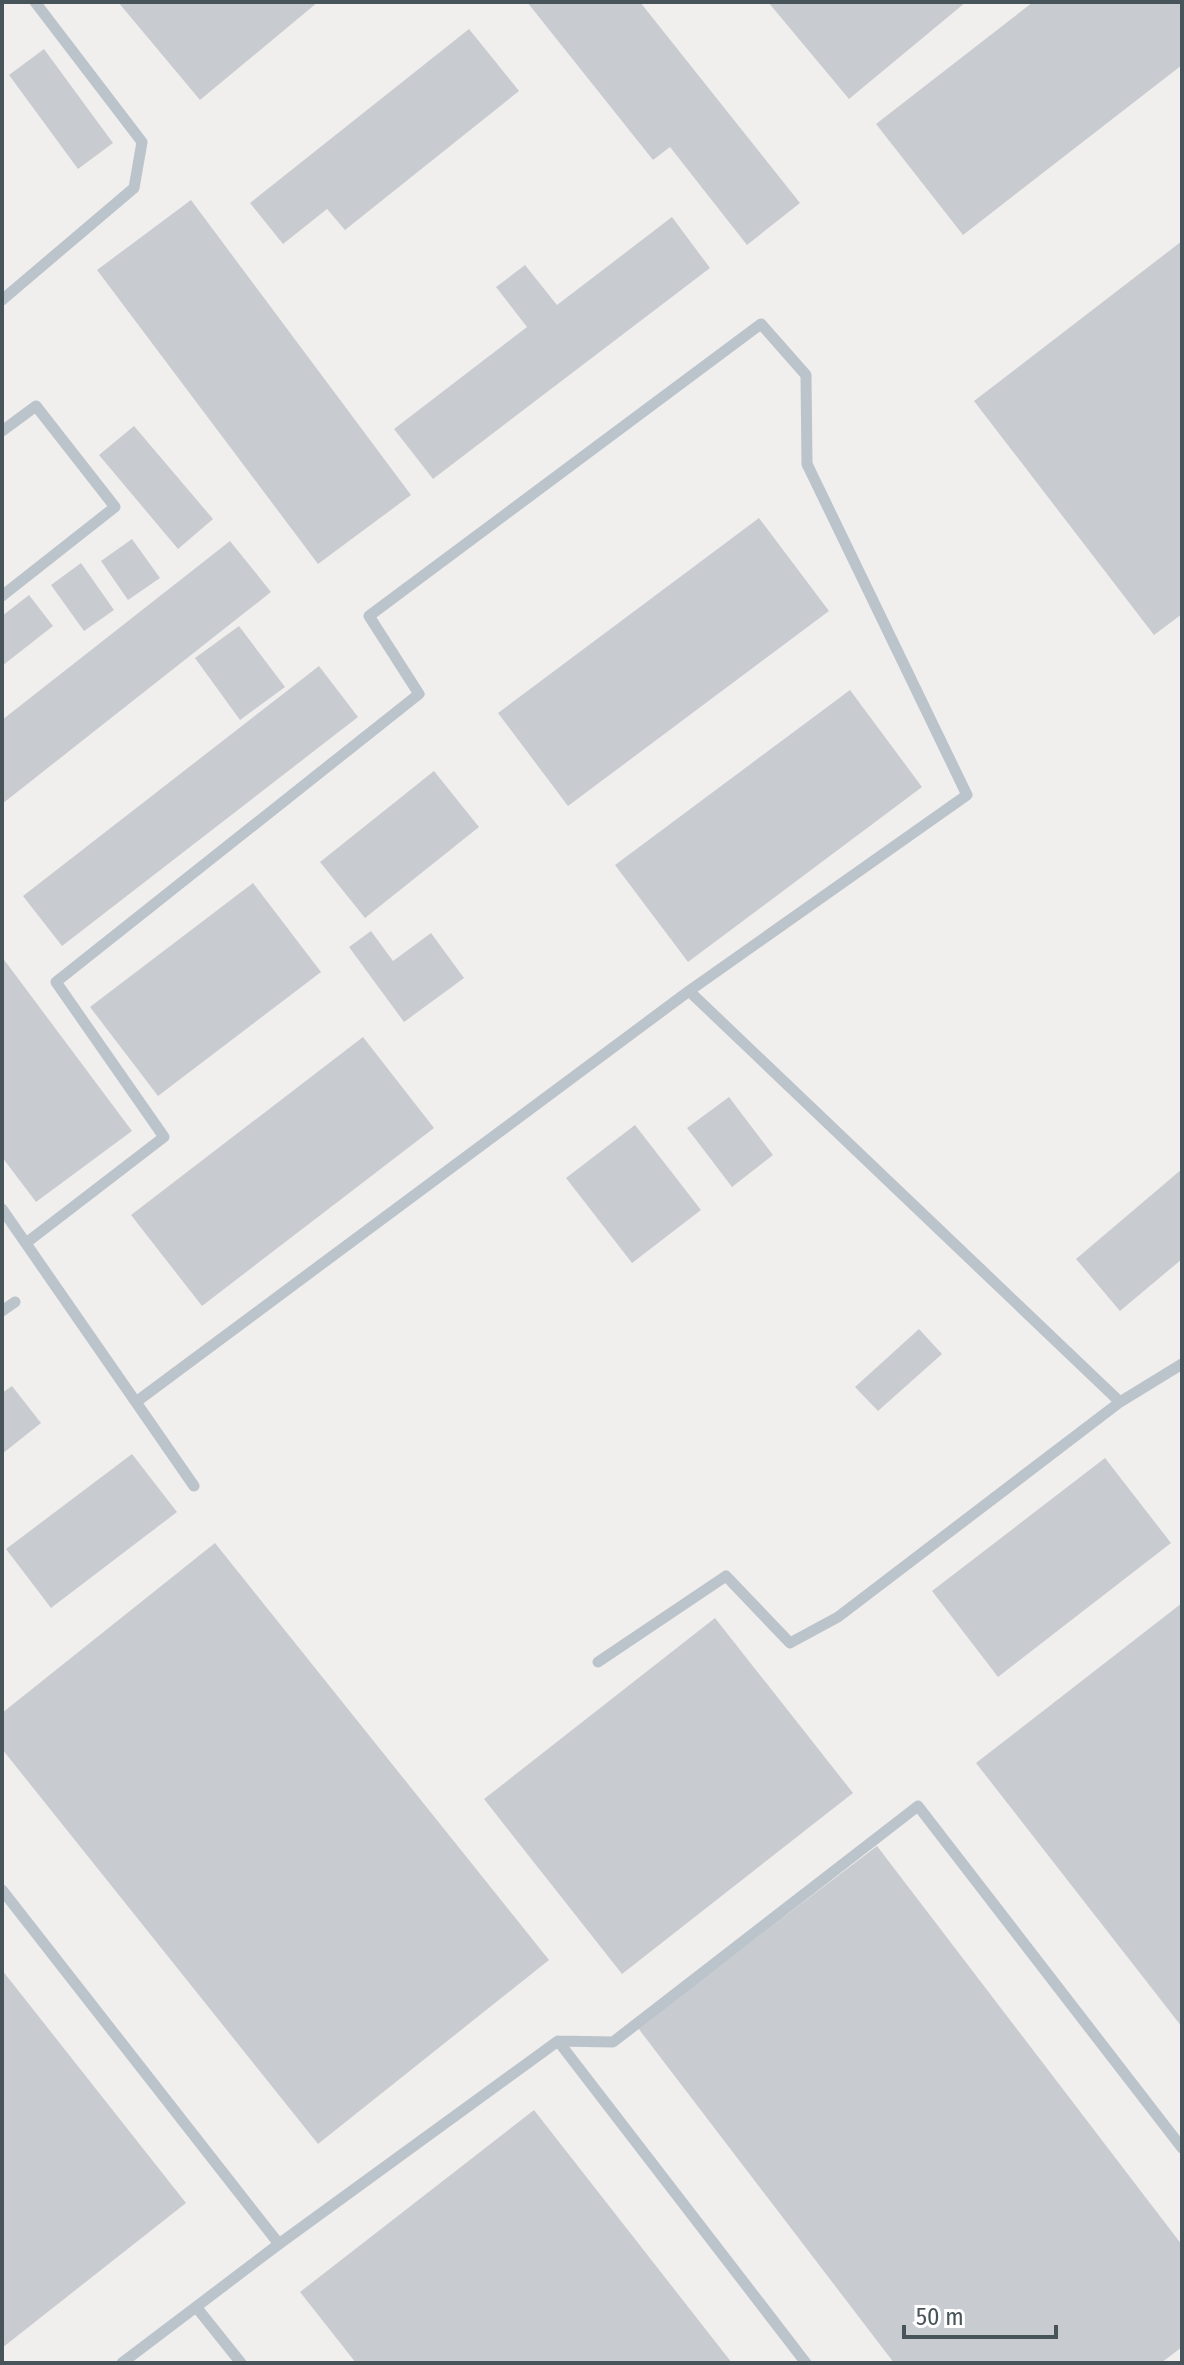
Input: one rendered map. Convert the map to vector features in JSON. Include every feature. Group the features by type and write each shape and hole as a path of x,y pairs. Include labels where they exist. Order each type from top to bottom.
{"lane":[{"path":"2,300 134,188 142,142 35,2"},
{"path":"26,1243 164,1137 56,982 419,694 369,616 761,324 806,375 807,464 967,795 689,991 136,1402"},
{"path":"2,431 36,406 115,507 2,596"},
{"path":"689,991 1120,1402"},
{"path":"2,1209 194,1486"},
{"path":"2,1311 15,1302"},
{"path":"598,1662 726,1576 790,1643 838,1617 1120,1402 1182,1364"},
{"path":"122,2363 279,2244 558,2041 613,2042 918,1806 1182,2148"},
{"path":"2,1890 279,2244"},
{"path":"558,2041 806,2363"},
{"path":"197,2308 241,2363"}],"building":[{"path":"118,2 318,2 200,100"},
{"path":"527,2 640,2 800,203 747,245 670,147 653,160"},
{"path":"768,2 966,2 849,99"},
{"path":"1033,2 1182,2 1182,65 963,235 876,124"},
{"path":"469,29 519,91 345,230 327,209 283,244 250,203"},
{"path":"44,49 113,143 78,169 9,75"},
{"path":"191,200 411,495 318,564 97,270"},
{"path":"672,217 710,268 433,479 394,429 527,327 496,287 525,265 557,305"},
{"path":"1182,241 1182,614 1154,635 974,401"},
{"path":"134,426 213,519 178,549 99,455"},
{"path":"759,518 829,611 568,806 498,713"},
{"path":"132,539 160,578 128,600 101,561"},
{"path":"230,541 271,592 2,804 2,720"},
{"path":"81,563 114,610 84,631 51,585"},
{"path":"29,595 53,626 2,666 2,616"},
{"path":"239,626 285,687 240,720 195,658"},
{"path":"319,666 358,717 62,946 23,896"},
{"path":"850,690 922,787 688,962 615,865"},
{"path":"434,771 479,827 365,918 320,862"},
{"path":"253,883 321,972 158,1096 90,1007"},
{"path":"371,931 393,961 431,933 464,978 404,1022 349,947"},
{"path":"2,957 132,1131 36,1202 2,1157"},
{"path":"363,1037 434,1128 202,1306 131,1215"},
{"path":"729,1097 773,1155 732,1187 687,1128"},
{"path":"635,1125 701,1210 632,1263 566,1178"},
{"path":"1182,1169 1182,1259 1120,1311 1076,1259"},
{"path":"919,1329 942,1354 878,1411 855,1387"},
{"path":"12,1386 41,1423 2,1454 2,1393"},
{"path":"132,1454 177,1512 51,1608 6,1549"},
{"path":"1105,1458 1171,1543 998,1677 932,1591"},
{"path":"215,1543 549,1960 318,2144 2,1749 2,1713"},
{"path":"1182,1603 1182,2027 976,1763"},
{"path":"715,1618 853,1793 622,1974 484,1799"},
{"path":"877,1846 1182,2245 1182,2347 1161,2363 894,2363 638,2028"},
{"path":"2,1970 186,2203 2,2348"},
{"path":"534,2110 732,2363 356,2363 300,2292"}]}
